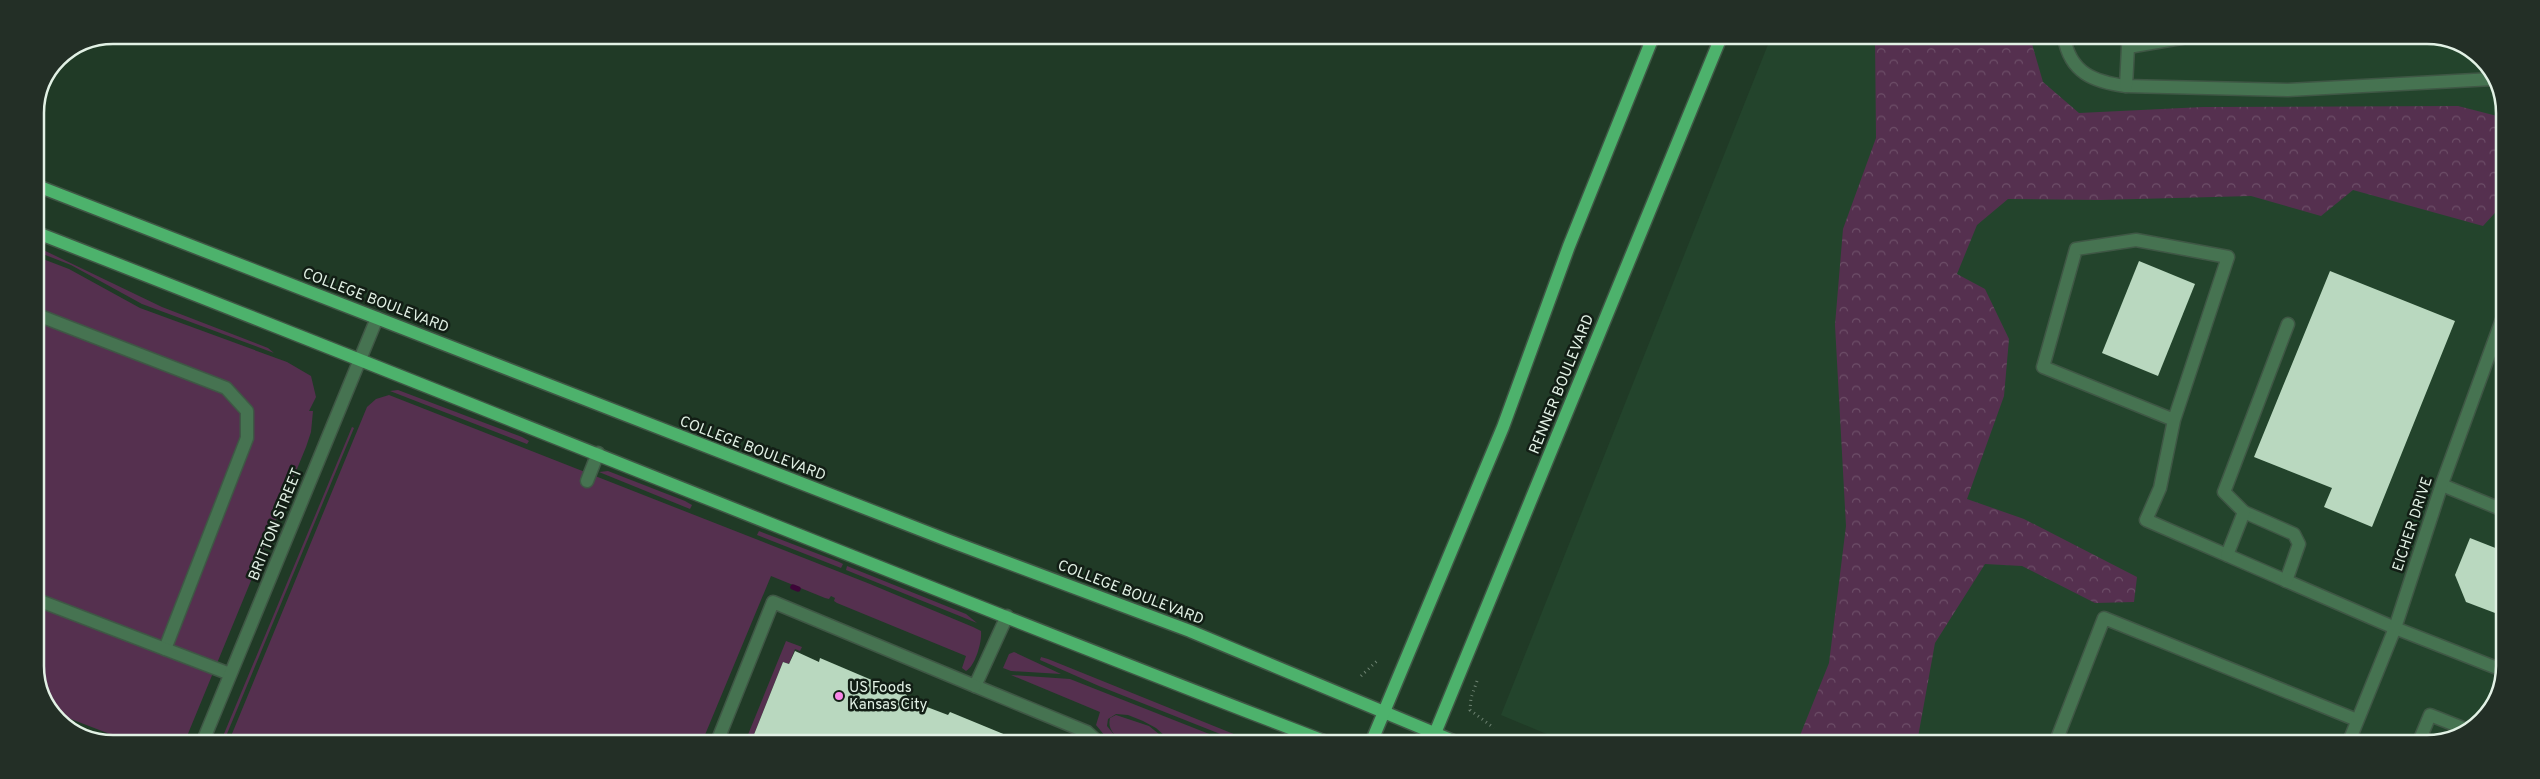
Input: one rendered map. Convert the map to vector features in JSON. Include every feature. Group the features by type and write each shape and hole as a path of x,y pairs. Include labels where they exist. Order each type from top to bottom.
{"main road":[{"path":"1374,735 1502,427 1569,246 1650,44"},
{"name":"RENNER BOULEVARD","path":"1433,735 1718,44"},
{"name":"COLLEGE BOULEVARD","path":"44,188 947,540 1190,631 1384,713 1426,735"},
{"path":"44,235 360,358 1147,673 1308,735"}],"street":[{"path":"2067,44 2079,70 2102,83 2126,86 2288,90 2488,79"},
{"path":"2126,86 2128,47 2146,44"},
{"path":"2174,420 2043,368 2076,248 2136,240 2228,257 2174,420 2160,488 2146,520 2395,628 2496,668"},
{"path":"44,317 226,388 247,411 247,438 165,649"},
{"name":"BRITTON STREET","path":"205,735 377,318"},
{"path":"2286,580 2299,544 2294,534 2244,512 2224,492 2288,324"},
{"name":"EICHER DRIVE","path":"2351,735 2395,628 2442,485 2496,336"},
{"path":"587,481 598,454"},
{"path":"2442,485 2496,507"},
{"path":"2227,555 2244,512"},
{"path":"44,602 230,674"},
{"path":"720,735 772,602 1090,735"},
{"path":"975,686 1007,616"},
{"path":"2058,735 2104,618 2357,720"},
{"path":"2422,735 2430,715 2460,727"}],"path":[{"path":"1361,676 1377,661"},
{"path":"1477,682 1471,698 1470,710 1494,728"}],"shaded area":[{"path":"1768,44 2436,44 2462,53 2485,74 2491,86 2496,108 2496,675 2491,693 2485,705 2469,721 2449,732 2427,735 1549,735 1501,715"}],"green space":[{"path":"1875,44 2032,44 2043,82 2079,113 2203,107 2458,106 2496,116 2496,212 2483,226 2353,190 2321,216 2251,196 2100,200 2008,199 1977,225 1957,274 1985,289 2009,339 2004,396 1967,499 2024,519 2137,577 2134,602 2095,603 2022,566 1985,564 1935,643 1918,735 1800,735 1829,663 1846,526 1835,325 1843,229 1876,138"},
{"path":"44,250 162,307 268,348 274,353 142,304 71,265 44,254"},
{"path":"44,259 69,269 140,308 287,362 311,376 316,397 309,411 313,411 311,432 306,447 187,735 112,735 67,718 55,705 45,680"},
{"path":"398,390 529,441 527,444 390,391"},
{"path":"389,395 870,584 973,627 981,631 979,648 975,659 966,671 962,668 966,656 837,603 834,601 835,598 831,596 829,599 825,598 771,576 705,735 231,735 367,407 376,399"},
{"path":"352,427 354,428 226,735 224,735"},
{"path":"608,471 692,505 690,509 599,472"},
{"path":"759,531 843,564 841,568 757,535"},
{"path":"847,566 966,614 977,623 846,570"},
{"path":"786,641 802,647 800,651 795,649 789,664 783,662 754,735 748,735"},
{"path":"1014,652 1061,674 1011,671 1003,668 1009,654"},
{"path":"1041,657 1048,659 1236,735 1223,735 1099,686 1040,660"},
{"path":"1011,675 1070,679 1212,735 1164,735 1143,721 1128,715 1116,714 1108,719 1107,726 1114,735 1104,735 1096,725 1100,712"},
{"path":"1116,715 1149,726 1160,735 1115,735 1109,722 1110,718"}],"building":[{"path":"2139,261 2195,284 2158,376 2102,353"},
{"path":"2330,271 2455,321 2372,527 2324,507 2332,488 2254,457"},
{"path":"2470,538 2496,548 2496,613 2466,602 2455,575"},
{"name":"US Foods Kansas City","path":"795,651 819,662 820,658 907,695 906,698 927,707 948,715 950,712 1006,735 754,735 783,662 789,664"}],"waterway":[{"path":"793,587 798,589"}],"place":[{"name":"US Foods Kansas City","path":"839,696"}]}
